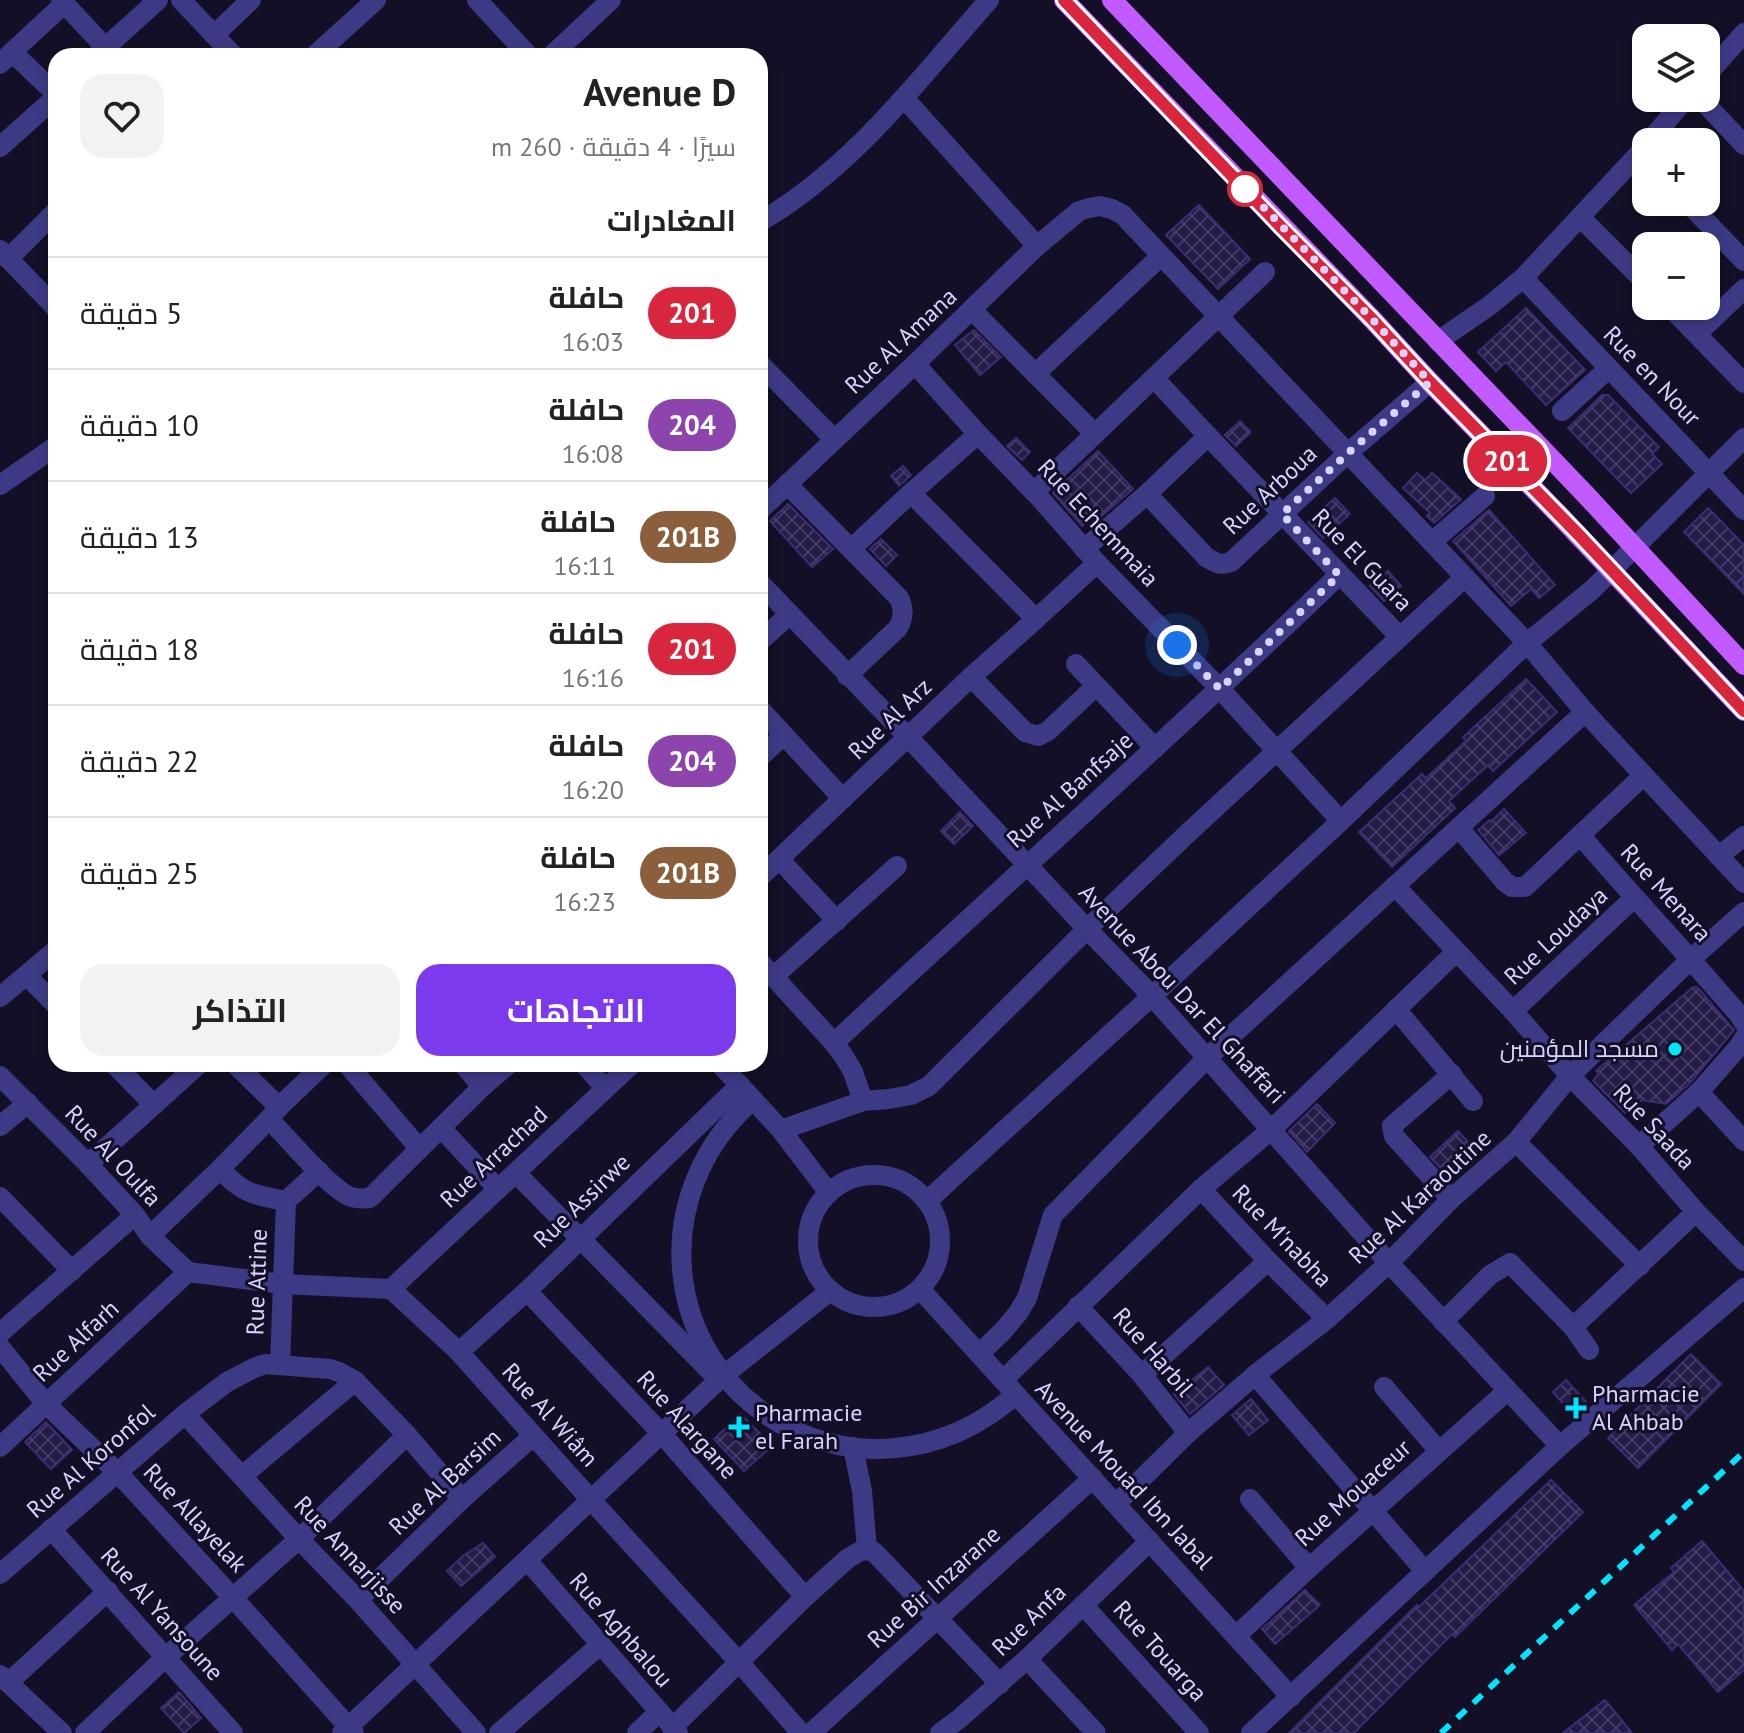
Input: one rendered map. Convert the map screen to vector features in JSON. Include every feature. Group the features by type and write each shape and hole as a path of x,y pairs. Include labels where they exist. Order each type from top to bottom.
{"main road":[{"path":"1064,0 1744,711"},
{"path":"1112,0 1635,546 1744,665"}],"street":[{"path":"103,48 158,0"},
{"path":"181,0 223,48"},
{"path":"225,48 251,0"},
{"path":"323,48 376,0"},
{"path":"477,0 522,48"},
{"path":"768,217 791,203 848,156 904,98 989,0"},
{"path":"48,89 6,58 63,2 98,48"},
{"path":"559,48 602,3"},
{"path":"1720,60 1744,33"},
{"path":"904,98 1037,246"},
{"path":"4,135 48,101"},
{"path":"1662,128 1675,112"},
{"path":"1713,112 1744,145"},
{"path":"1438,341 1523,278 1632,164"},
{"name":"Rue Al Amana","path":"768,502 1037,246 1079,211 1100,206 1123,215 1160,257"},
{"path":"1701,216 1744,261"},
{"path":"48,218 4,254 48,300"},
{"path":"1581,218 1632,269"},
{"path":"1035,374 1160,257 1527,643 1585,712 1744,883"},
{"path":"1034,492 1265,272"},
{"name":"Rue en Nour","path":"1523,278 1744,510"},
{"path":"1697,334 1744,289"},
{"path":"972,310 1095,434"},
{"path":"1683,320 1744,383"},
{"name":"Rue Echemmaia","path":"915,364 1341,821"},
{"path":"1562,411 1608,369"},
{"path":"768,372 834,439"},
{"name":"Rue El Guara","path":"1155,379 1400,637"},
{"name":"Rue Arboua","path":"1147,494 1207,558 1224,565 1231,562 1430,382"},
{"path":"851,549 978,434"},
{"name":"Rue Al Arz","path":"768,869 1036,619 1147,494 1208,436"},
{"path":"927,1201 1341,821 1527,643 1593,589 1744,438"},
{"path":"0,485 48,452"},
{"path":"787,484 899,598 903,613 898,628 847,676"},
{"path":"911,493 1036,619"},
{"path":"1432,542 1485,496"},
{"name":"Rue Al Banfsaje","path":"834,1043 1220,689 1339,575"},
{"path":"781,1130 863,1101 911,1095 929,1086 1188,833 1465,577"},
{"name":"Avenue Abou Dar El Ghaffari","path":"768,591 1152,996 1389,1263 1560,1446"},
{"path":"768,634 790,614"},
{"path":"1076,664 1155,748"},
{"path":"971,677 1025,732 1038,736 1048,731 1096,686"},
{"path":"979,1354 1003,1331 1027,1298 1053,1215 1207,1058 1585,712"},
{"path":"768,718 843,799"},
{"path":"768,750 784,735"},
{"path":"1459,828 1505,882 1512,887 1525,887 1643,776"},
{"name":"Rue Menara","path":"1580,835 1744,1023"},
{"path":"1719,856 1744,836"},
{"path":"779,859 837,921"},
{"path":"768,968 837,921 897,866"},
{"name":"Rue Saada","path":"1395,886 1744,1261"},
{"name":"Rue Loudaya","path":"1513,1011 1634,898"},
{"name":"Rue Al Karaoutine","path":"1116,1504 1188,1433 1327,1319 1389,1263 1451,1199 1516,1142 1570,1076 1744,912"},
{"path":"516,1173 721,1378 750,1402 781,1423 816,1439 853,1447 890,1449 915,1446 940,1440 996,1411 1009,1387 1078,1306 1201,1189 1271,1130 1456,952"},
{"path":"0,997 48,957"},
{"path":"768,970 834,1043 853,1072 863,1101"},
{"path":"27,976 48,997"},
{"path":"1396,1009 1473,1101"},
{"path":"1639,1146 1699,1092 1742,1041"},
{"path":"122,1072 154,1105"},
{"path":"88,1164 190,1072"},
{"path":"241,1072 319,1171 348,1196 362,1199 370,1198 500,1072"},
{"path":"150,1236 316,1072"},
{"path":"354,1072 419,1148"},
{"path":"470,1072 482,1087"},
{"path":"591,1072 605,1088"},
{"name":"Rue Arrachad","path":"391,1289 623,1072"},
{"path":"727,1072 781,1130 829,1193"},
{"path":"1451,1199 1394,1136 1392,1126 1452,1074"},
{"name":"Rue Al Oulfa","path":"0,1076 88,1164 150,1236 188,1272"},
{"path":"1699,1092 1744,1141"},
{"path":"721,1378 688,1304 681,1265 683,1225 692,1186 703,1162 747,1093"},
{"name":"Rue Assirwe","path":"459,1352 581,1238 747,1093"},
{"path":"0,1126 28,1103"},
{"path":"441,1128 498,1189"},
{"path":"1516,1142 1640,1266"},
{"name":"Rue Attine","path":"220,1169 253,1195 286,1201"},
{"name":"Rue Attine","path":"280,1365 286,1201 319,1171"},
{"path":"879,1175 906,1183 927,1201 938,1225 940,1246 933,1272 920,1289 907,1299 897,1304 864,1307 830,1291 819,1278 811,1264 807,1236 815,1210 842,1183 863,1176 879,1175"},
{"name":"Rue M'nabha","path":"1201,1189 1327,1319"},
{"path":"0,1197 72,1271"},
{"path":"1573,1327 1696,1212"},
{"path":"0,1333 135,1215"},
{"path":"1142,1375 1268,1261"},
{"path":"1443,1322 1490,1275 1510,1263 1573,1327 1589,1350"},
{"path":"188,1272 283,1284 391,1289"},
{"name":"Rue Alfarh","path":"0,1447 188,1272"},
{"path":"1251,1733 1560,1446 1744,1288"},
{"name":"Rue Al Wiâm","path":"391,1289 459,1352 801,1733"},
{"name":"Avenue Mouad Ibn Jabal","path":"920,1289 1291,1697"},
{"name":"Rue Alargane","path":"527,1291 662,1434 805,1597"},
{"path":"348,1731 721,1378 830,1291"},
{"name":"Rue Harbil","path":"1078,1306 1142,1375 1188,1433"},
{"name":"Rue Allayelak","path":"0,1347 46,1404 118,1473 234,1599 348,1731"},
{"name":"Rue Al Koronfol","path":"0,1574 185,1414 227,1382 265,1364 330,1369 355,1381"},
{"path":"1255,1375 1425,1571"},
{"path":"242,1476 355,1381 462,1499"},
{"path":"1384,1387 1439,1451"},
{"name":"Rue Mouaceur","path":"1236,1636 1507,1391"},
{"name":"Rue Annarjisse","path":"185,1414 358,1600 476,1733"},
{"path":"85,1733 299,1539 407,1435"},
{"name":"Rue Al Barsim","path":"358,1600 462,1499 533,1436"},
{"path":"853,1447 862,1491 867,1549"},
{"name":"Rue Bir Inzarane","path":"811,1733 1093,1478"},
{"path":"1250,1499 1309,1568"},
{"name":"Rue Al Yansoune","path":"51,1529 166,1657 222,1729"},
{"name":"Rue Anfa","path":"940,1733 966,1726 1000,1684 1150,1541"},
{"path":"637,1733 669,1724 847,1559 867,1549 877,1555 1000,1684"},
{"name":"Rue Aghbalou","path":"527,1560 669,1724"},
{"path":"62,1733 4,1679 108,1591"},
{"name":"Rue Touarga","path":"1083,1605 1199,1733"},
{"path":"499,1733 600,1645"},
{"path":"1027,1659 1096,1733"}],"building":[{"path":"1199,205 1250,259 1218,289 1166,235"},
{"path":"1526,308 1585,370 1546,405 1506,362 1496,371 1478,352"},
{"path":"974,330 1001,357 980,375 955,345"},
{"path":"1602,395 1608,395 1659,447 1652,454 1662,464 1631,493 1568,428"},
{"path":"1240,421 1251,432 1236,446 1225,435"},
{"path":"1016,438 1030,452 1022,460 1007,446"},
{"path":"1098,451 1133,489 1098,519 1094,515 1082,526 1053,493"},
{"path":"903,466 911,475 899,486 891,476"},
{"path":"1417,473 1425,480 1432,473 1461,499 1434,523 1427,516 1430,513 1403,488"},
{"path":"1335,498 1350,514 1323,538 1308,522"},
{"path":"788,504 833,549 812,567 770,521"},
{"path":"1708,508 1744,545 1744,594 1684,532"},
{"path":"1489,510 1555,585 1539,598 1531,589 1511,606 1453,541"},
{"path":"881,539 897,555 886,566 870,549"},
{"path":"1388,571 1401,586 1384,601 1370,586"},
{"path":"1526,679 1557,712 1493,771 1488,765 1449,801 1455,808 1392,867 1359,832 1422,774 1426,778 1466,741 1463,737"},
{"path":"1504,809 1526,833 1499,855 1478,830"},
{"path":"960,812 973,826 954,844 941,831"},
{"name":"مسجد المؤمنين","path":"1693,987 1698,988 1734,1030 1690,1083 1666,1104 1642,1100 1625,1113 1593,1081 1599,1073 1596,1071"},
{"path":"1317,1104 1335,1123 1307,1152 1289,1131"},
{"path":"1458,1131 1478,1153 1450,1178 1430,1157"},
{"path":"1691,1354 1721,1384 1638,1468 1608,1438"},
{"path":"1208,1367 1224,1385 1190,1414 1174,1394"},
{"path":"1566,1380 1588,1404 1574,1416 1553,1392"},
{"path":"1251,1399 1268,1420 1249,1435 1232,1415"},
{"path":"741,1414 772,1446 744,1471 714,1439"},
{"path":"46,1422 72,1450 51,1469 25,1442"},
{"path":"1551,1480 1583,1512 1455,1637 1452,1634 1354,1733 1289,1733 1417,1605 1419,1607"},
{"path":"1702,1541 1744,1591 1744,1670 1718,1692 1678,1644 1672,1650 1634,1605 1674,1572 1671,1568"},
{"path":"483,1543 495,1557 461,1586 447,1571"},
{"path":"1305,1590 1320,1605 1275,1644 1262,1629"},
{"path":"179,1692 201,1718 184,1733 161,1708"},
{"path":"1605,1700 1632,1733 1563,1733"}],"railway":[{"path":"1441,1733 1744,1452"}],"bus line":[{"name":"201","path":"1064,0 1744,711"}],"place":[{"name":"مسجد المؤمنين","path":"1675,1049"},
{"name":"Pharmacie Al Ahbab","path":"1576,1408"},
{"name":"Pharmacie el Farah","path":"739,1427"}],"route":[{"path":"1177,645 1220,689 1339,575 1282,514 1430,382 1238,181 1245,189"}]}
